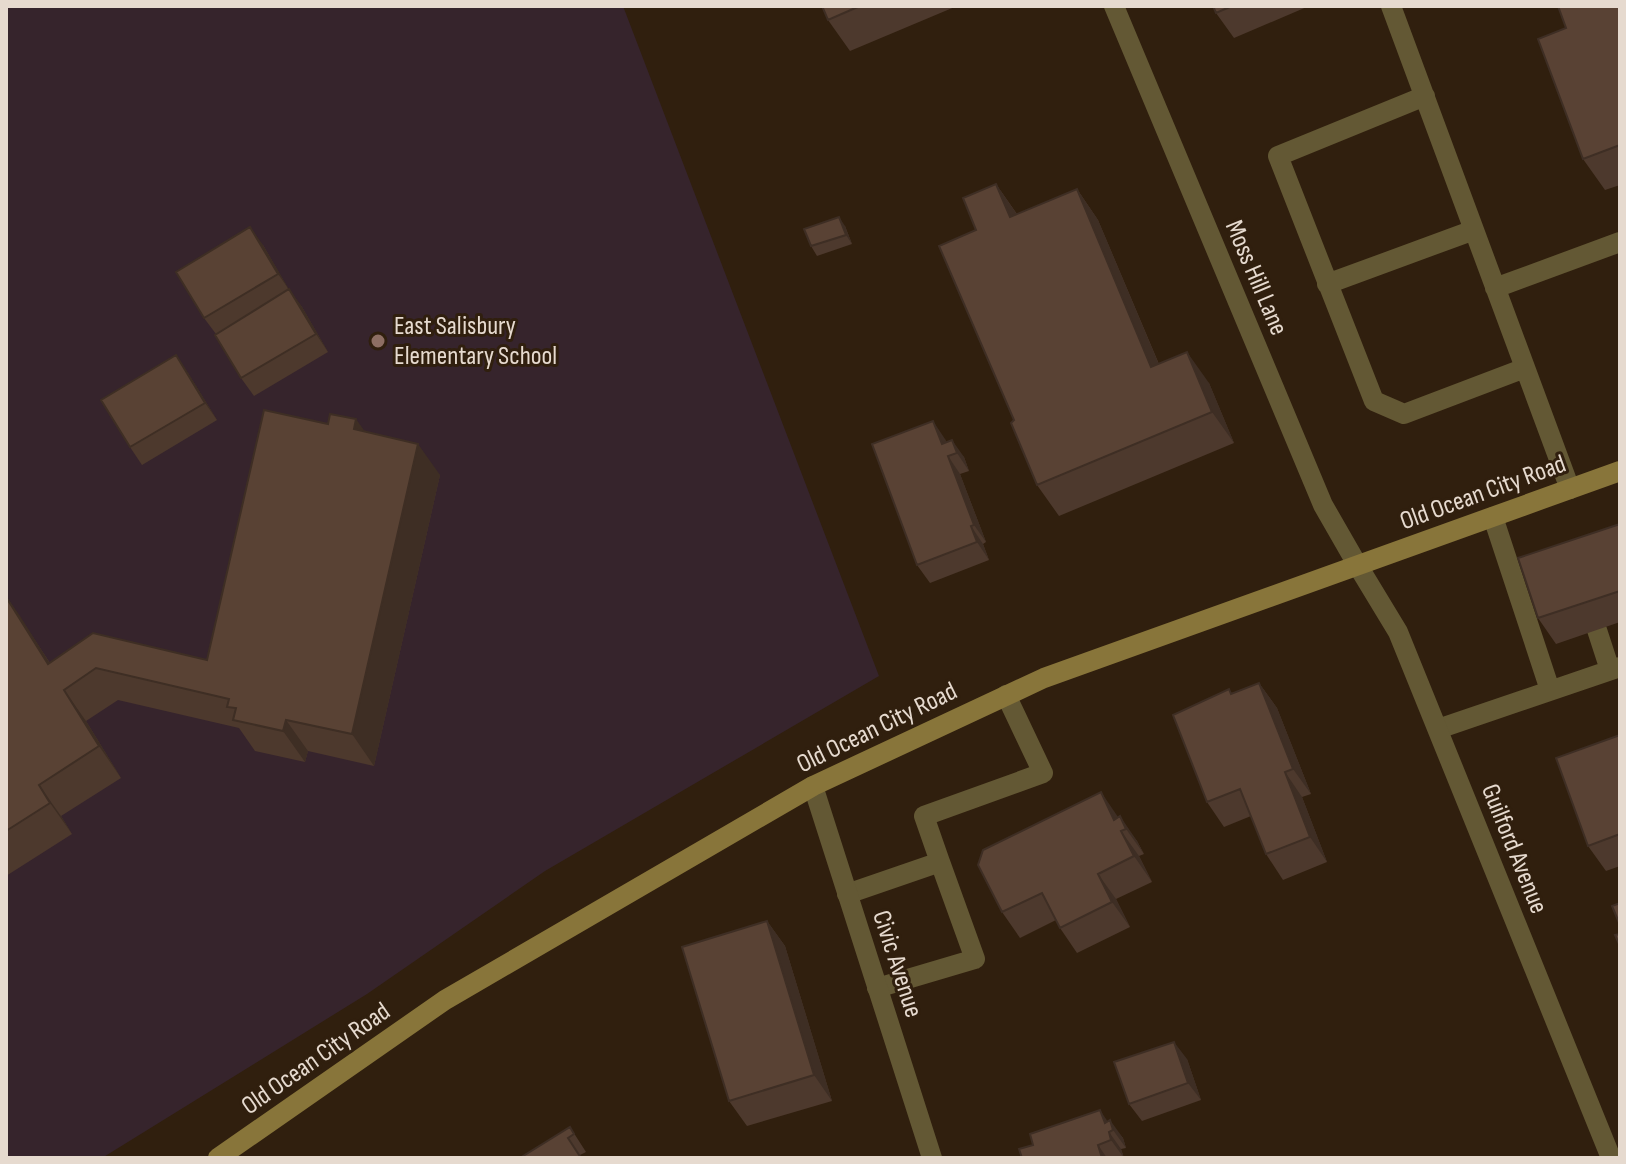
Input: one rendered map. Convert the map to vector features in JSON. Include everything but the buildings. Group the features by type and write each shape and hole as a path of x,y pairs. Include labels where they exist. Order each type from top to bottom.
{"main road":[{"name":"Old Ocean City Road","path":"228,1155 445,1000 813,786 1044,678 1620,471"}],"street":[{"name":"Moss Hill Lane","path":"1114,6 1323,505 1358,566"},
{"path":"1391,6 1570,489"},
{"path":"1425,96 1278,156 1374,401 1404,414 1525,368"},
{"path":"1327,284 1474,230"},
{"path":"1495,288 1620,242"},
{"path":"1493,517 1550,690"},
{"path":"1512,573 1536,565"},
{"name":"Guilford Avenue","path":"1358,566 1398,632 1611,1158"},
{"path":"1438,729 1615,668 1597,630"},
{"path":"877,988 975,959 924,816 1043,773 1006,695"},
{"name":"Civic Avenue","path":"813,786 932,1158"},
{"path":"847,894 940,862"}],"shaded area":[{"name":"East Salisbury Elementary School","path":"6,6 623,6 879,676 545,871 367,994 102,1158 6,1158"}],"place":[{"name":"East Salisbury Elementary School","path":"378,341"}]}
